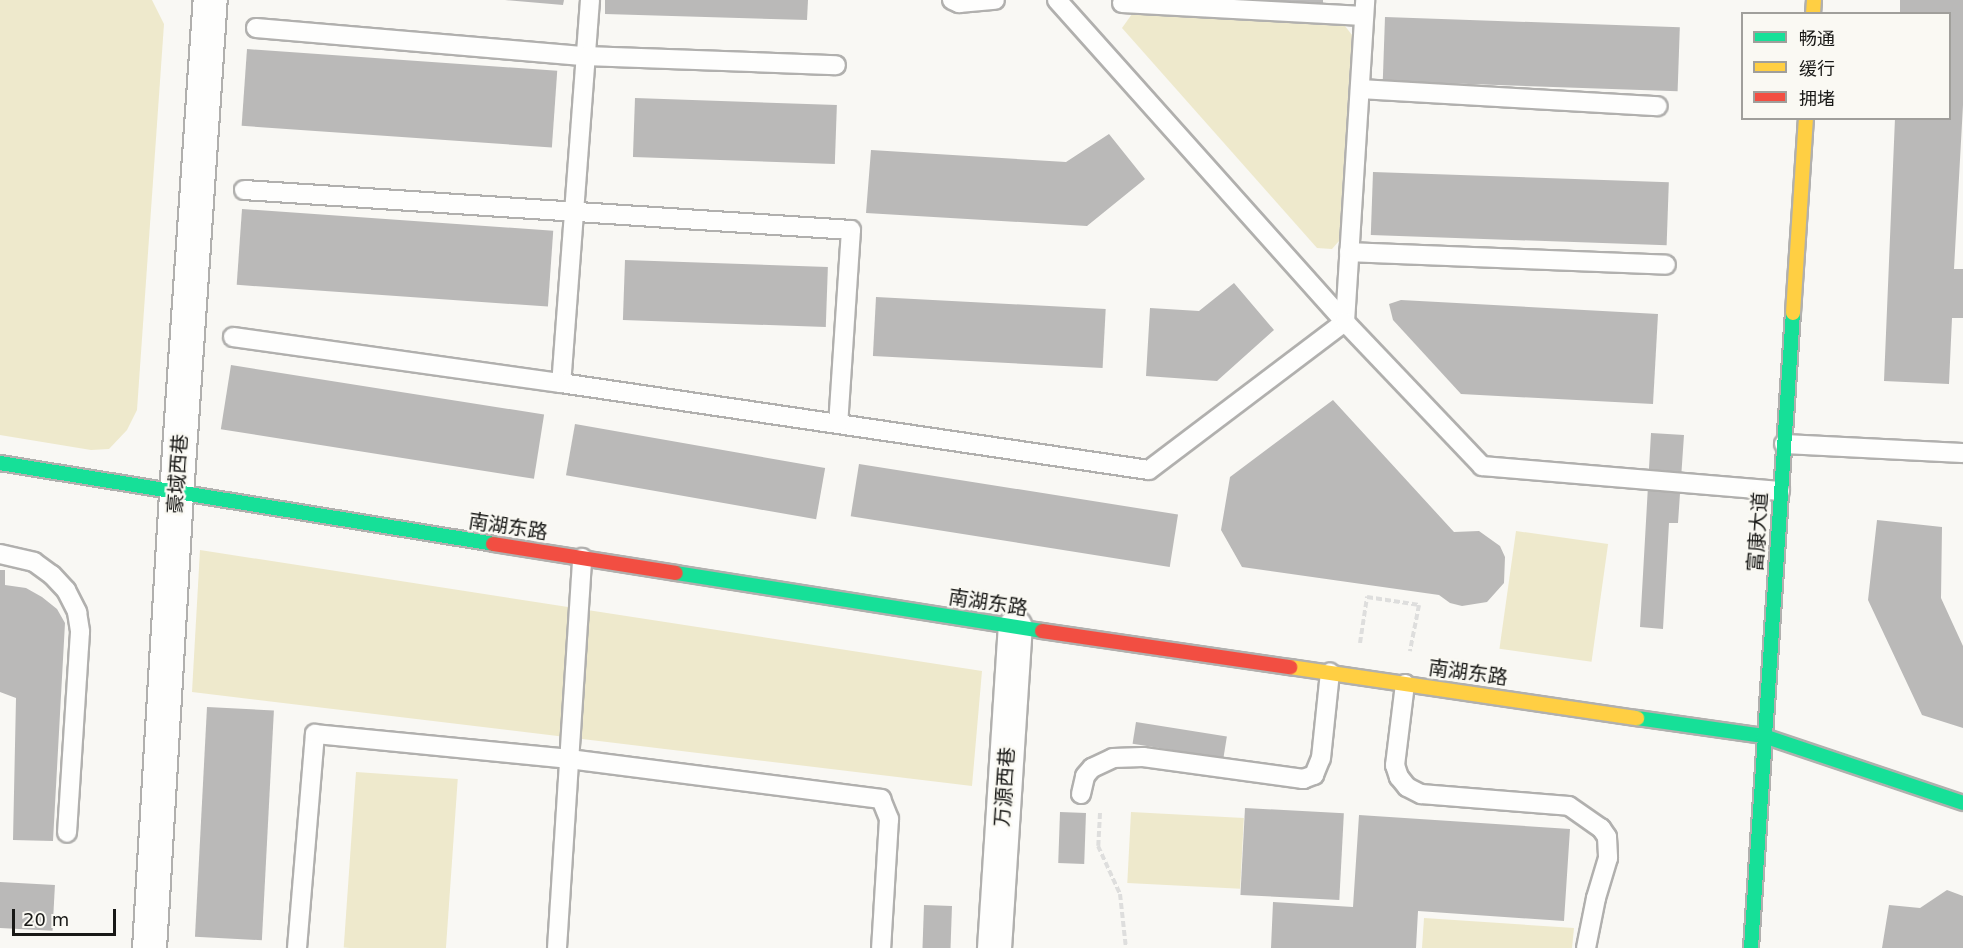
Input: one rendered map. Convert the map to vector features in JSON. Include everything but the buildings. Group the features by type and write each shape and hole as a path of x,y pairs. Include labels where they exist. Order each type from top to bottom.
{"street":[{"name":"豪域西巷","path":"149,948 176,494 210,0"},
{"name":"富康大道","path":"1751,948 1806,120"},
{"name":"南湖东路","path":"0,463 176,494 1015,627 1764,736 1963,802"},
{"name":"万源西巷","path":"994,948 1015,627"}],"lane":[{"path":"561,382 590,0"},
{"path":"952,0 959,3 995,0"},
{"path":"1057,0 1345,322 1482,466 1780,491"},
{"path":"233,337 561,382 1149,470 1345,322 1364,8 1122,3"},
{"path":"256,28 585,56 836,65"},
{"path":"1359,89 1658,106"},
{"path":"244,190 851,230 838,424"},
{"path":"1349,252 1666,265"},
{"path":"1784,444 1963,453"},
{"path":"0,554 34,562 66,590 77,612 80,632 67,833"},
{"path":"557,948 582,558"},
{"path":"1082,794 1085,776 1092,768 1113,758 1143,757 1303,779 1314,775 1321,758 1330,672"},
{"path":"1405,684 1395,765 1399,777 1407,787 1422,794 1569,806 1581,812 1601,828 1606,837 1608,858 1586,948"},
{"path":"297,948 315,734 569,759 880,799 890,819 880,948"}],"path":[{"path":"1354,676 1367,597 1419,605 1405,684"},
{"path":"1102,808 1098,817 1098,846 1120,894 1126,948"}],"shaded area":[{"path":"0,0 152,0 164,24 137,410 127,430 109,449 91,450 0,435"},
{"path":"1132,14 1345,26 1352,35 1339,241 1332,249 1317,248 1122,28"},
{"path":"1516,531 1608,544 1592,662 1499,649"},
{"path":"200,550 982,671 972,786 192,692"},
{"path":"356,772 458,779 446,948 344,948"},
{"path":"1131,812 1244,818 1240,889 1127,883"},
{"path":"1424,918 1574,928 1572,948 1422,948"}],"traffic: fast":[{"path":"1751,948 1793,313"},
{"path":"0,463 493,544"},
{"path":"676,573 1042,631"},
{"path":"1637,718 1764,736 1963,803"}],"traffic: slow":[{"path":"1813,12 1814,0"},
{"path":"1793,313 1806,120"},
{"path":"1290,667 1637,718"}],"traffic: jam":[{"path":"493,544 676,573"},
{"path":"1042,631 1290,667"}]}
